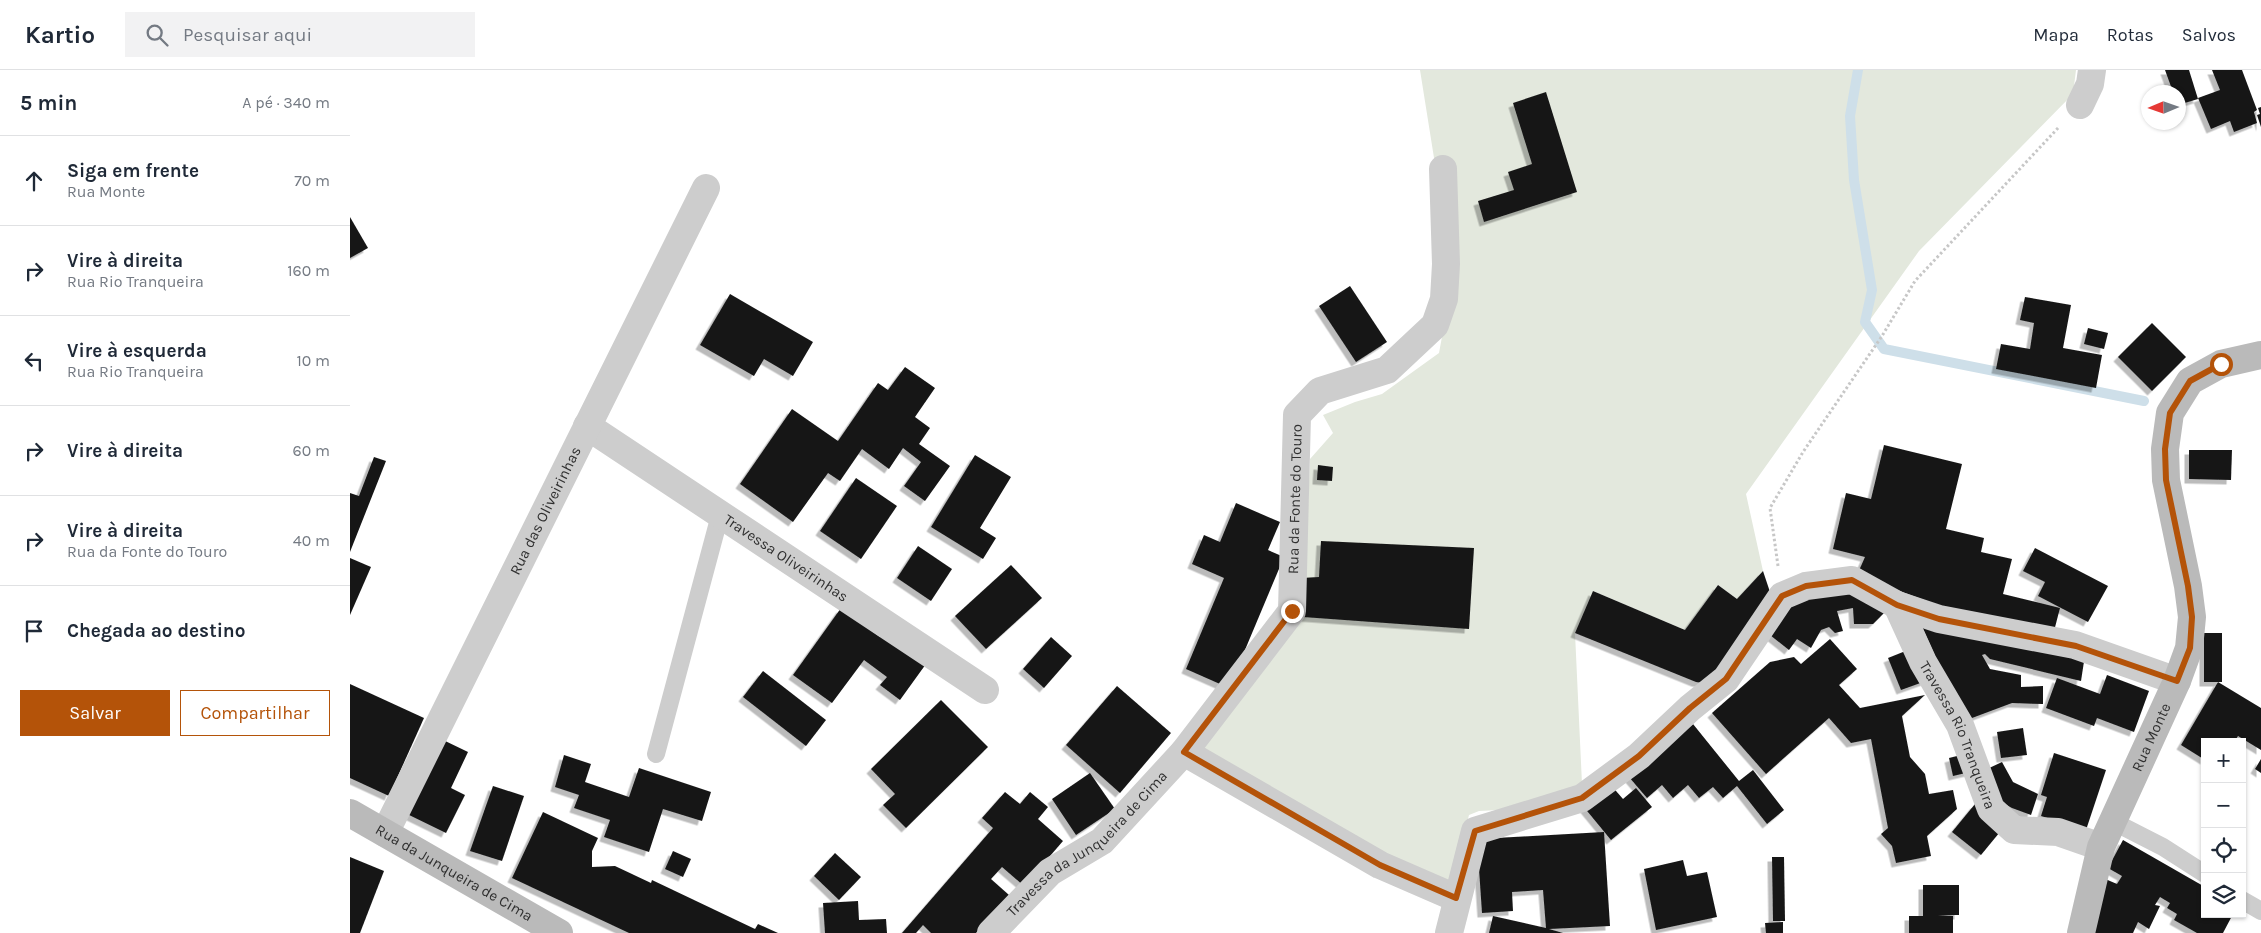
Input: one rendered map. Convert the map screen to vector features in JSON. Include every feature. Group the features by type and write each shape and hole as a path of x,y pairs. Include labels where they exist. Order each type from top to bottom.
{"main road":[{"name":"Rua Monte","path":"2081,933 2101,847 2114,822 2190,648 2192,617 2188,586 2166,480 2165,449 2170,413 2190,381 2221,364 2261,355"},
{"name":"Rua da Junqueira de Cima","path":"350,813 559,933"}],"street":[{"path":"2080,105 2090,84 2092,70"},
{"name":"Rua da Fonte do Touro","path":"1184,752 1292,611 1297,415 1320,391 1387,370 1435,325 1444,299 1446,264 1443,169"},
{"name":"Rua das Oliveirinhas","path":"385,833 706,188"},
{"name":"Travessa Oliveirinhas","path":"587,426 984,690"},
{"path":"1449,933 1456,898 1475,831 1582,798 1639,756 1690,708 1726,679 1782,596 1806,586 1852,580 1897,605 1939,619 2076,646 2177,681"},
{"name":"Travessa Rio Tranqueira","path":"1897,605 1923,662 1960,725 1990,809 2014,830 2058,832 2101,847"},
{"path":"1184,752 1380,865 1456,898"},
{"name":"Travessa da Junqueira de Cima","path":"991,933 1050,872 1102,841 1184,752"}],"lane":[{"path":"656,754 720,515"},
{"path":"2114,822 2163,847 2203,873"},
{"path":"2246,902 2261,911"}],"path":[{"path":"1782,596 1770,508 1803,452 1882,336 1914,280 2080,105"}],"shaded area":[{"path":"1420,70 2076,70 2073,94 1919,251 1746,494 1763,571 1737,599 1718,585 1685,630 1593,591 1575,633 1582,784 1499,810 1479,811 1469,815 1452,880 1435,882 1198,748 1305,577 1310,459 1333,433 1323,415 1355,402 1382,394 1439,353 1453,277"}],"building":[{"path":"2165,70 2189,70 2198,99 2186,103 2186,85 2170,85"},
{"path":"2212,70 2242,70 2257,110 2254,112 2257,123 2234,132 2230,121 2211,129 2198,98 2220,90"},
{"path":"1546,92 1577,192 1484,222 1478,201 1514,190 1508,172 1532,164 1513,103"},
{"path":"2261,107 2261,127 2257,115 2260,114 2258,108"},
{"path":"350,217 368,248 350,258"},
{"path":"1350,286 1387,342 1356,362 1319,306"},
{"path":"730,294 813,342 793,376 764,359 754,376 700,345"},
{"path":"2025,297 2071,305 2063,348 2102,355 2096,388 1996,369 2001,344 2030,349 2034,323 2020,320"},
{"path":"2152,323 2186,357 2152,391 2118,357"},
{"path":"2088,328 2108,333 2104,349 2084,344"},
{"path":"905,367 935,388 915,417 930,428 919,444 950,466 925,501 904,486 921,462 903,448 889,469 862,449 840,481 828,473 793,522 740,484 792,409 838,441 878,383 888,390"},
{"path":"1884,445 1962,464 1946,529 1984,538 1981,552 2012,559 2003,594 2060,608 2053,635 1951,610 1857,575 1865,557 1833,549 1846,493 1871,499"},
{"path":"2189,450 2232,450 2231,480 2189,479"},
{"path":"975,455 1011,477 980,528 996,538 983,559 931,527"},
{"path":"374,457 386,461 350,552 350,493 359,496"},
{"path":"1318,465 1333,467 1332,481 1317,480"},
{"path":"856,478 897,506 861,559 820,531"},
{"path":"1236,503 1280,522 1268,550 1284,557 1229,688 1186,669 1224,578 1192,564 1204,535 1220,542"},
{"path":"1321,541 1474,548 1469,629 1303,617 1301,578 1319,577"},
{"path":"918,546 952,569 931,601 897,578"},
{"path":"2035,548 2108,586 2088,622 2038,596 2045,582 2023,571"},
{"path":"350,558 371,567 350,615"},
{"path":"1011,565 1042,598 986,649 955,616"},
{"path":"1763,571 1772,598 1710,684 1696,682 1575,633 1593,591 1685,630 1718,585 1737,599"},
{"path":"1838,587 1885,612 1873,624 1854,624 1853,608 1837,611 1843,631 1835,633 1829,627 1821,630 1811,648 1797,639 1789,650 1765,631 1801,595"},
{"path":"841,608 880,637 888,626 931,657 900,700 880,685 887,677 864,660 832,703 793,675"},
{"path":"1920,622 2085,655 2081,681 1990,659 1985,654 1982,655 1990,669 2021,675 2021,687 2043,686 2043,704 2012,703 1964,721"},
{"path":"2204,633 2222,633 2222,682 2204,682"},
{"path":"1051,637 1072,656 1044,688 1023,669"},
{"path":"1830,639 1857,669 1839,685 1860,708 1925,695 1902,716 1910,757 1925,774 1929,794 1953,790 1957,809 1927,836 1931,856 1896,863 1892,846 1881,834 1888,828 1871,739 1851,743 1829,718 1766,774 1712,713 1770,662 1794,657 1801,664"},
{"path":"1913,648 1926,681 1901,690 1888,658"},
{"path":"763,671 826,720 806,746 743,697"},
{"path":"2107,675 2149,691 2134,732 2097,718 2094,726 2046,708 2057,678 2100,694"},
{"path":"2218,682 2261,708 2261,750 2246,741 2246,738 2238,736 2237,738 2201,738 2201,758 2181,745"},
{"path":"350,684 424,718 389,796 350,778"},
{"path":"1117,686 1171,733 1120,793 1066,745"},
{"path":"941,700 988,747 906,828 883,805 895,794 871,769"},
{"path":"1693,724 1739,781 1753,770 1784,810 1767,824 1737,786 1723,798 1713,787 1699,798 1688,785 1673,798 1662,785 1647,798 1629,777"},
{"path":"2023,728 2027,755 2001,758 1997,732"},
{"path":"439,738 468,752 451,788 465,795 446,833 403,812"},
{"path":"1969,753 1974,771 1953,776 1949,758"},
{"path":"2054,753 2106,770 2086,830 2041,816 2047,797 2041,795"},
{"path":"564,755 591,764 585,782 629,797 639,768 711,792 702,821 663,809 649,852 604,837 610,820 574,808 579,795 555,787"},
{"path":"2261,759 2261,773 2255,769"},
{"path":"2002,762 2013,782 2038,794 2031,815 1997,800 1985,770"},
{"path":"1090,773 1115,809 1076,835 1052,799"},
{"path":"1610,784 1623,799 1636,788 1652,807 1611,840 1583,806"},
{"path":"493,786 524,796 502,861 470,851"},
{"path":"1005,792 1020,804 1030,792 1048,807 1038,819 1063,841 1024,886 1002,867 991,879 1009,895 976,933 931,933 923,925 916,933 902,933 993,828 982,818"},
{"path":"1975,804 2004,827 1981,855 1952,832"},
{"path":"543,812 598,838 592,851 592,867 615,866 651,883 652,880 755,929 758,924 778,933 629,933 512,878"},
{"path":"1604,832 1610,926 1549,929 1563,933 1489,933 1493,916 1546,928 1543,890 1512,892 1513,911 1482,913 1477,839"},
{"path":"2123,840 2201,885 2201,918 2231,918 2223,933 2197,933 2174,920 2177,914 2167,908 2170,903 2160,897 2155,905 2160,906 2149,929 2138,922 2133,933 2087,933 2103,878 2117,884 2122,876 2108,868"},
{"path":"673,851 691,859 683,877 665,869"},
{"path":"835,853 861,877 839,900 814,876"},
{"path":"350,857 384,871 360,933 350,933"},
{"path":"1772,857 1784,857 1785,921 1773,921"},
{"path":"1683,860 1687,876 1707,872 1717,917 1656,930 1644,869"},
{"path":"1923,885 1959,885 1959,915 1938,915 1953,916 1953,933 1909,933 1909,916 1923,916"},
{"path":"858,901 859,920 886,919 887,933 825,933 823,903"},
{"path":"1783,922 1783,933 1766,933 1765,923"}],"waterway":[{"path":"1858,70 1850,116 1854,180 1872,290 1865,322 1884,349 2144,401"}],"route":[{"path":"1292,611 1184,752 1380,865 1456,898 1475,831 1582,798 1639,756 1690,708 1726,679 1782,596 1806,586 1852,580 1897,605 1939,619 2076,646 2177,681 2190,648 2192,617 2188,586 2166,480 2165,449 2170,413 2190,381 2221,364"}]}
